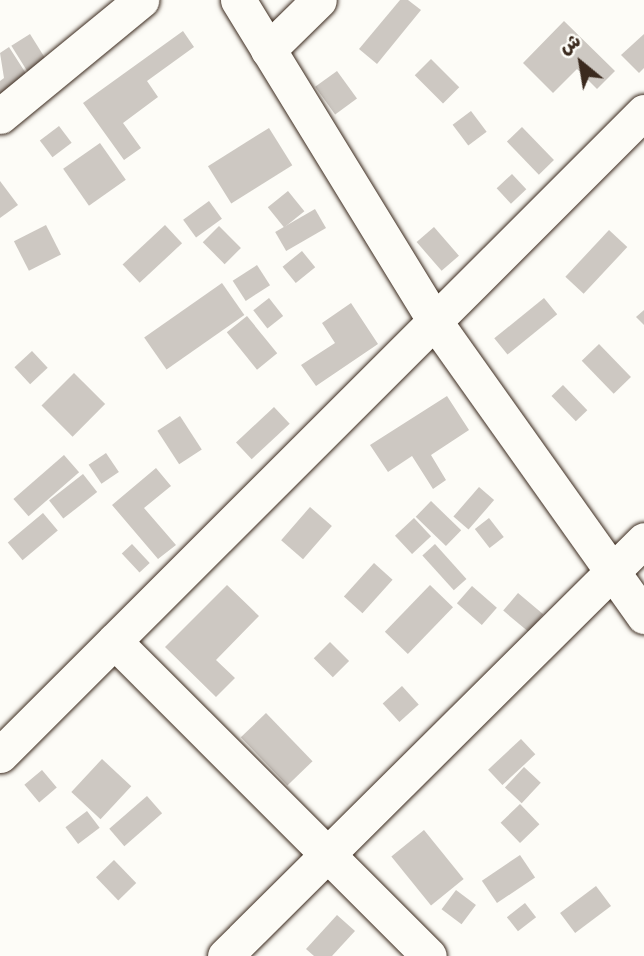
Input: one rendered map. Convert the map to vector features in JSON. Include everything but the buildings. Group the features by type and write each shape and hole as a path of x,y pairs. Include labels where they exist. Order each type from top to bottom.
{"street":[{"path":"0,116 141,0"},
{"path":"238,0 435,322 644,616"},
{"path":"268,50 319,0"},
{"path":"0,755 644,112"},
{"path":"225,956 644,540"},
{"path":"114,642 429,956"}]}
